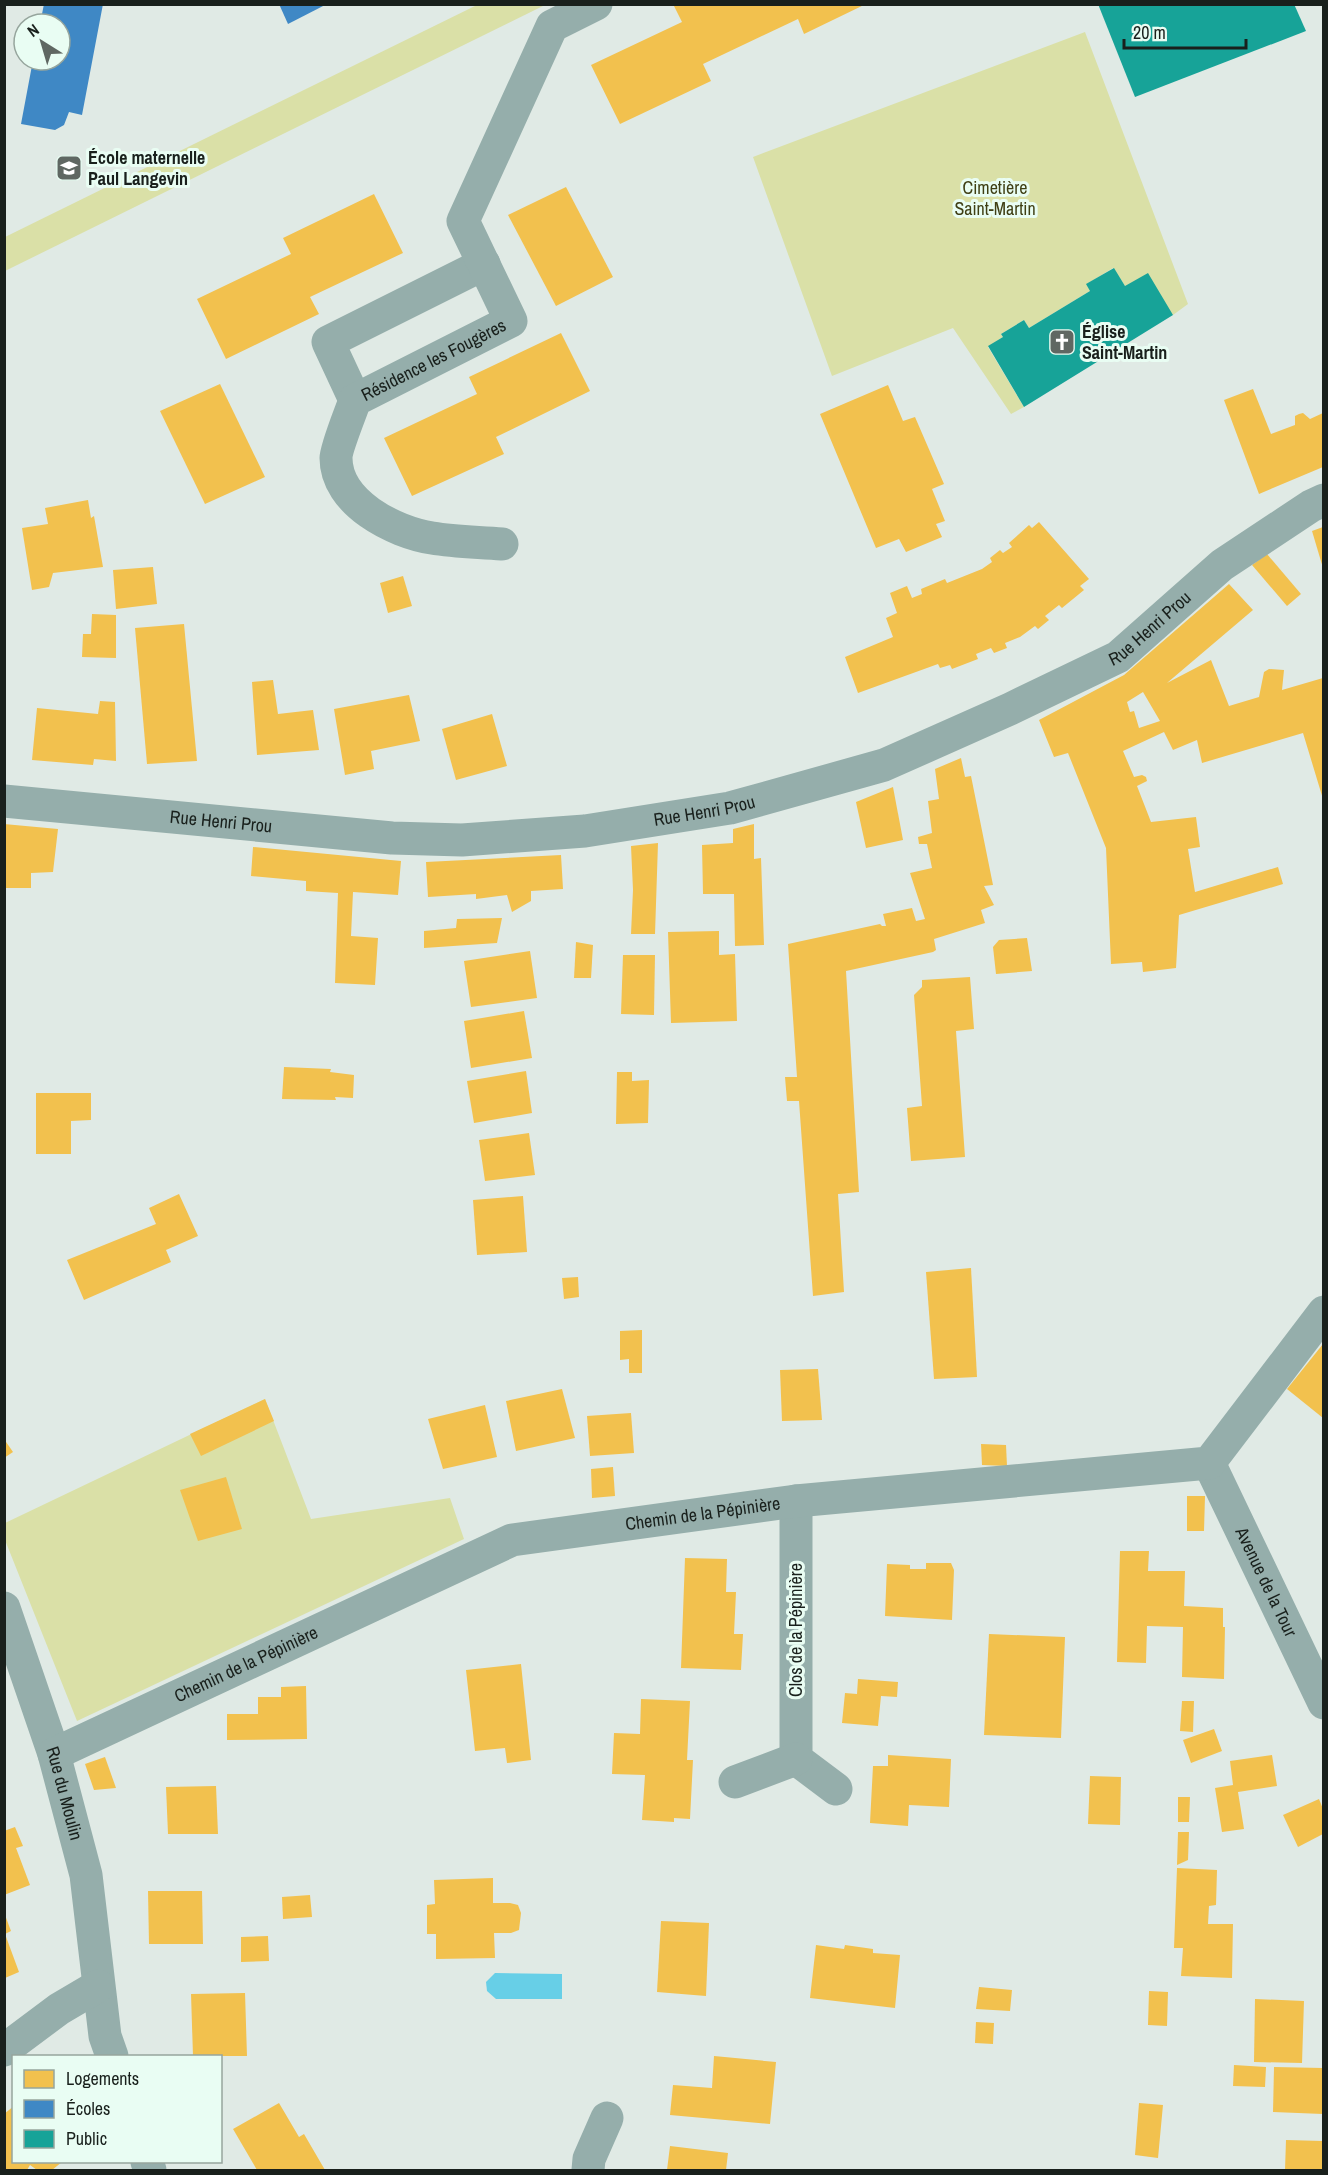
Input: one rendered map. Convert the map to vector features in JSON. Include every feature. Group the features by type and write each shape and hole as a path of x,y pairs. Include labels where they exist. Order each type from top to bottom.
{"street":[{"name":"Résidence les Fougères","path":"502,544 432,538 387,524 356,501 342,483 336,457 355,400 511,321 463,221 552,26 596,4"},
{"path":"355,400 328,342 484,264"},
{"name":"Rue Henri Prou","path":"4,801 392,838 462,840 585,831 730,808 884,765 1011,709 1118,657 1222,565 1323,500"},
{"path":"1209,1463 1323,1312"},
{"name":"Chemin de la Pépinière","path":"54,1754 512,1540 796,1501 1209,1463"},
{"name":"Avenue de la Tour","path":"1209,1463 1323,1703"},
{"name":"Clos de la Pépinière","path":"796,1501 796,1760"},
{"name":"Rue du Moulin","path":"4,1608 54,1754 86,1875 105,2036 112,2055"},
{"path":"735,1782 796,1760 836,1789"},
{"path":"4,2050 59,2009 98,1986"},
{"path":"588,2170 589,2159 607,2118"}],"green space":[{"path":"479,4 545,5 5,271 5,237"},
{"name":"Cimetière Saint-Martin","path":"1085,32 1188,304 1173,315 1125,286 1113,268 1087,284 1090,291 1029,328 1024,320 1001,334 1003,337 988,347 1024,407 1011,414 953,328 832,376 753,157"},
{"path":"265,1399 311,1519 450,1498 464,1539 77,1721 5,1540 5,1523"}],"water":[{"path":"495,1973 562,1974 562,1999 496,1999 487,1991 486,1982"}],"building: Logements":[{"path":"678,4 866,4 804,34 798,19 703,64 711,81 620,124 591,65 682,22 674,6"},
{"path":"566,187 613,277 556,306 508,215"},
{"path":"374,194 403,253 310,297 319,314 226,359 197,299 291,254 283,238"},
{"path":"561,333 590,391 496,437 504,454 412,496 384,438 477,394 469,377"},
{"path":"220,384 265,477 205,504 160,411"},
{"path":"888,385 903,421 915,417 944,484 932,489 945,521 936,524 942,537 906,552 899,539 876,548 820,414"},
{"path":"1253,389 1271,434 1295,425 1295,416 1299,414 1303,413 1310,419 1323,413 1323,467 1259,494 1224,400"},
{"path":"88,500 91,518 94,516 103,567 53,573 49,587 32,590 22,528 48,524 45,508"},
{"path":"1039,522 1089,579 1080,586 1084,590 1062,608 1059,605 1045,616 1049,620 1038,629 1035,626 1020,637 1005,643 1007,648 994,653 991,648 976,654 978,659 952,669 950,665 940,668 938,664 858,693 845,657 893,637 886,618 897,613 890,593 907,586 912,598 922,594 921,589 945,579 947,583 982,569 992,562 990,558 1000,550 1003,553 1012,547 1009,543 1029,525 1032,528"},
{"path":"1323,527 1323,568 1312,531"},
{"path":"1267,554 1301,594 1287,606 1252,565"},
{"path":"153,567 157,604 116,609 113,570"},
{"path":"403,576 412,606 388,613 380,583"},
{"path":"1229,584 1253,610 1167,683 1211,660 1229,706 1259,697 1264,672 1269,669 1284,670 1282,690 1323,678 1323,799 1303,733 1202,763 1197,740 1173,750 1164,732 1123,751 1134,777 1142,775 1146,777 1147,781 1137,786 1151,822 1196,817 1200,847 1188,849 1195,892 1278,867 1283,884 1179,915 1176,968 1143,972 1142,962 1111,964 1106,848 1068,753 1054,757 1039,720 1124,675","holes":["1143,692 1160,721 1139,728 1134,711 1130,712 1127,702"]},
{"path":"92,614 116,615 116,658 82,657 83,634 91,634"},
{"path":"184,624 197,761 147,764 135,628"},
{"path":"273,680 278,714 313,710 319,750 257,755 252,682"},
{"path":"409,695 420,741 371,751 374,769 345,775 334,709"},
{"path":"100,701 115,702 116,761 94,759 93,765 32,760 37,708 98,714"},
{"path":"492,714 507,766 456,780 442,729"},
{"path":"961,758 965,777 971,776 993,885 984,886 994,905 981,910 985,923 934,939 936,950 933,952 846,971 859,1192 838,1194 844,1292 813,1296 799,1101 787,1101 785,1077 797,1077 788,944 880,924 886,926 883,914 912,908 916,921 925,919 910,873 932,868 927,844 919,844 918,837 932,833 928,801 939,799 935,769"},
{"path":"893,787 903,840 866,848 856,802"},
{"path":"4,824 58,829 53,872 31,873 31,888 4,888"},
{"path":"754,824 754,859 761,858 764,945 735,946 734,894 703,894 702,845 733,843 733,829"},
{"path":"658,843 655,934 631,934 633,890 631,846"},
{"path":"253,847 401,861 398,895 353,892 351,936 378,938 375,985 335,983 338,893 306,891 306,881 251,876"},
{"path":"561,855 563,889 531,891 531,901 512,912 507,895 476,899 476,894 428,897 426,862"},
{"path":"502,918 497,943 424,948 424,931 456,928 457,919"},
{"path":"719,931 719,955 735,954 737,1021 671,1023 668,932"},
{"path":"1027,938 1032,971 996,974 993,947 999,940"},
{"path":"576,942 593,945 591,978 574,978"},
{"path":"530,951 537,998 471,1007 464,961"},
{"path":"623,955 655,955 654,1015 621,1014"},
{"path":"970,977 974,1029 956,1031 965,1157 911,1161 907,1108 922,1106 914,995 922,987 922,980"},
{"path":"524,1011 532,1058 471,1068 464,1021"},
{"path":"284,1067 331,1069 330,1072 354,1075 353,1098 282,1099"},
{"path":"526,1071 532,1113 474,1123 467,1081"},
{"path":"617,1072 632,1072 632,1081 649,1080 648,1123 616,1124"},
{"path":"36,1093 91,1093 91,1120 71,1121 71,1154 36,1154"},
{"path":"529,1133 535,1175 485,1181 479,1140"},
{"path":"179,1194 198,1236 166,1250 171,1262 84,1300 67,1260 156,1224 149,1208"},
{"path":"523,1196 527,1252 477,1255 473,1200"},
{"path":"971,1268 977,1377 934,1379 926,1272"},
{"path":"578,1277 579,1297 564,1299 562,1278"},
{"path":"642,1330 642,1373 629,1373 629,1359 620,1360 620,1331"},
{"path":"1323,1344 1323,1418 1287,1389"},
{"path":"818,1369 822,1420 782,1421 780,1370"},
{"path":"562,1389 575,1438 516,1451 506,1401"},
{"path":"265,1399 274,1421 201,1456 190,1434"},
{"path":"485,1405 497,1457 443,1469 428,1419"},
{"path":"631,1413 634,1453 590,1456 587,1416"},
{"path":"4,1439 13,1452 4,1458"},
{"path":"981,1444 1006,1445 1007,1466 982,1465"},
{"path":"613,1467 615,1496 592,1498 591,1469"},
{"path":"226,1477 242,1529 198,1541 180,1490"},
{"path":"1187,1496 1205,1496 1204,1531 1187,1531"},
{"path":"1120,1551 1149,1551 1148,1571 1185,1571 1184,1606 1223,1608 1224,1679 1182,1677 1183,1627 1147,1626 1146,1663 1117,1662"},
{"path":"685,1558 727,1559 726,1592 736,1592 734,1634 743,1634 741,1670 681,1668"},
{"path":"926,1563 951,1563 954,1570 952,1620 885,1616 887,1564 910,1565 910,1569 926,1569"},
{"path":"989,1634 1065,1637 1061,1738 984,1735"},
{"path":"521,1664 531,1760 507,1763 505,1748 475,1751 466,1670"},
{"path":"858,1679 898,1682 897,1697 881,1696 878,1726 842,1723 845,1693 857,1694"},
{"path":"306,1686 307,1739 227,1740 227,1714 258,1714 258,1697 281,1697 281,1687"},
{"path":"641,1699 690,1701 687,1760 693,1760 690,1819 674,1818 674,1822 642,1820 645,1775 612,1774 614,1733 640,1734"},
{"path":"1182,1701 1194,1701 1193,1732 1180,1731"},
{"path":"1214,1729 1222,1751 1191,1763 1183,1740"},
{"path":"888,1755 951,1759 949,1807 909,1805 908,1826 870,1823 873,1766 888,1766"},
{"path":"1272,1755 1277,1786 1238,1792 1244,1829 1222,1832 1215,1788 1233,1785 1230,1761"},
{"path":"105,1757 116,1788 94,1790 85,1764"},
{"path":"1090,1776 1121,1777 1120,1825 1088,1824"},
{"path":"216,1786 218,1834 168,1834 166,1787"},
{"path":"1178,1797 1190,1797 1189,1822 1178,1822"},
{"path":"1319,1799 1323,1809 1323,1834 1298,1847 1283,1815"},
{"path":"15,1827 23,1846 16,1848 30,1885 4,1895 4,1831"},
{"path":"1178,1832 1189,1832 1188,1860 1177,1865"},
{"path":"1177,1868 1217,1870 1216,1905 1209,1906 1208,1924 1233,1924 1232,1978 1181,1976 1183,1948 1174,1948"},
{"path":"493,1878 493,1903 518,1905 521,1913 519,1930 511,1933 494,1933 495,1958 436,1959 436,1934 427,1934 427,1905 435,1904 434,1880"},
{"path":"148,1891 202,1891 203,1944 149,1944"},
{"path":"310,1895 312,1917 283,1919 282,1897"},
{"path":"5,1915 11,1931 5,1934"},
{"path":"661,1921 709,1923 706,1996 657,1992"},
{"path":"5,1934 19,1972 5,1978"},
{"path":"268,1936 269,1961 241,1962 241,1937"},
{"path":"816,1945 844,1949 845,1945 873,1949 873,1953 900,1955 895,2008 810,1998"},
{"path":"979,1987 1012,1990 1010,2011 976,2009"},
{"path":"1149,1991 1168,1992 1167,2026 1148,2025"},
{"path":"245,1993 247,2056 193,2055 191,1994"},
{"path":"1255,1999 1304,2001 1302,2063 1254,2062"},
{"path":"976,2022 994,2023 993,2044 975,2043"},
{"path":"714,2056 776,2062 770,2124 670,2115 673,2085 712,2088"},
{"path":"1234,2065 1266,2067 1265,2087 1233,2086"},
{"path":"1274,2067 1323,2068 1323,2114 1273,2112"},
{"path":"279,2103 299,2137 304,2134 325,2170 257,2170 233,2129"},
{"path":"1139,2103 1163,2105 1158,2158 1135,2155"},
{"path":"12,2108 12,2163 61,2163 52,2170 37,2170 30,2165 27,2170 4,2170 4,2114"},
{"path":"1286,2140 1323,2141 1323,2170 1285,2170"},
{"path":"670,2146 728,2153 726,2170 667,2170"}],"building: Écoles":[{"path":"44,4 103,4 82,115 69,112 64,125 55,130 21,124 31,72 72,72 72,12 42,12"},
{"path":"279,4 327,4 288,24"}],"building: Public":[{"path":"1098,4 1294,4 1306,31 1135,97"},
{"name":"Église Saint-Martin","path":"1114,268 1125,286 1148,273 1173,315 1024,407 988,346 1003,337 1001,334 1024,320 1029,328 1090,291 1086,284"}],"place":[{"name":"École maternelle Paul Langevin","path":"69,168"},
{"name":"Église Saint-Martin","path":"1062,342"}]}
